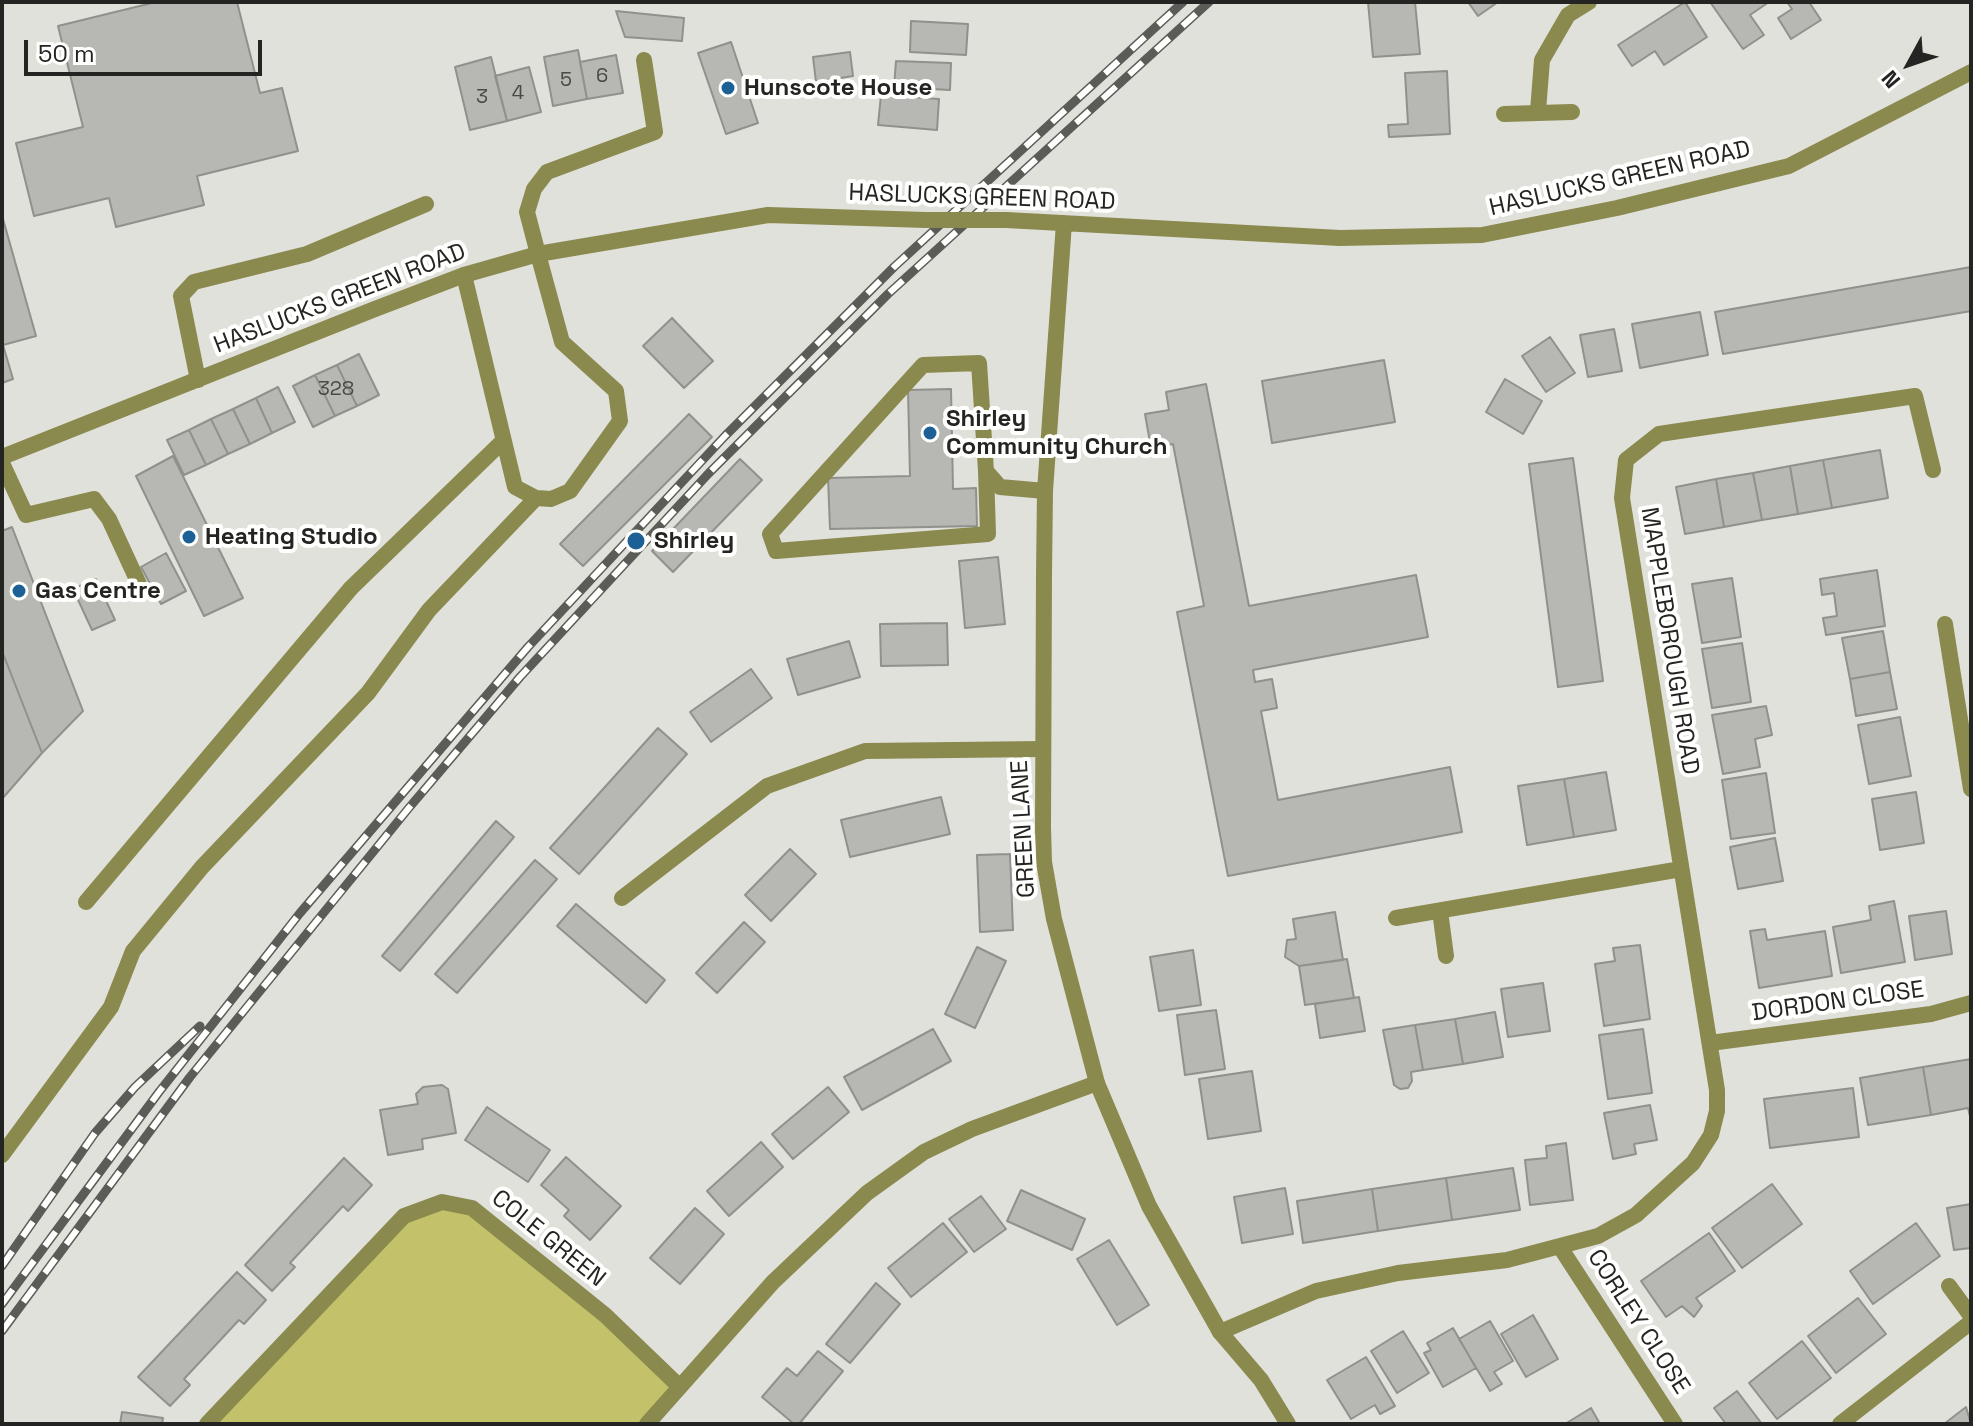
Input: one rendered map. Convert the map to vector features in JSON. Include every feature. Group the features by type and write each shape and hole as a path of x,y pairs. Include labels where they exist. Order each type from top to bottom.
{"street":[{"path":"1538,111 1542,60 1568,15 1589,2"},
{"path":"464,275 515,487 536,498 551,499 570,491 620,421 616,391 562,342 527,212 534,189 547,172 655,132 644,60"},
{"name":"HASLUCKS GREEN ROAD","path":"2,460 464,275 538,254 768,215 1006,220 1340,238 1482,235 1617,208 1789,166 1971,72"},
{"path":"1504,114 1572,112"},
{"path":"198,380 181,296 194,282 307,254 426,204"},
{"name":"GREEN LANE","path":"1064,223 1045,491 1044,862 1054,919 1097,1083 1149,1206 1220,1332 1261,1380 1288,1424"},
{"path":"986,471 988,534 776,551 770,534 923,365 979,363 986,471 1000,487 1045,491"},
{"name":"MAPPLEBOROUGH ROAD","path":"1220,1332 1316,1291 1398,1273 1507,1260 1598,1236 1636,1215 1693,1163 1711,1135 1717,1111 1710,1043 1622,498 1626,460 1659,434 1915,396 1933,470"},
{"path":"86,902 351,588 503,441"},
{"path":"2,460 26,515 94,499 109,519 139,584"},
{"path":"2,1155 111,1007 133,951 202,867 368,693 429,610 536,498"},
{"path":"1945,624 1971,789"},
{"path":"622,898 767,786 865,751 1043,749"},
{"path":"1396,918 1681,869"},
{"path":"1440,911 1446,956"},
{"name":"DORDON CLOSE","path":"1710,1043 1931,1014 1971,1003"},
{"path":"647,1424 773,1282 867,1193 924,1152 972,1129 1097,1083"},
{"name":"COLE GREEN","path":"207,1424 404,1216 442,1202 472,1208 605,1315 680,1387"},
{"name":"CORLEY CLOSE","path":"1560,1247 1675,1424"},
{"path":"1840,1424 1971,1319 1949,1286"}],"shaded area":[{"path":"442,1202 472,1208 680,1387 647,1424 207,1424 404,1216"}],"building":[{"path":"156,2 237,2 260,93 282,88 298,151 197,176 204,205 116,227 109,198 34,216 16,143 83,127 58,26"},
{"path":"1368,2 1415,2 1420,54 1373,57"},
{"path":"1468,2 1498,2 1478,16"},
{"path":"1685,2 1707,37 1664,65 1655,51 1632,66 1618,45"},
{"path":"1710,2 1769,2 1750,15 1764,35 1743,49"},
{"path":"1787,2 1809,2 1821,20 1791,39 1778,18 1792,9"},
{"path":"616,11 684,18 682,41 625,37"},
{"path":"911,21 968,24 966,55 910,52"},
{"name":"Hunscote House","path":"731,42 758,123 726,134 698,53"},
{"path":"578,50 587,99 553,106 544,57"},
{"path":"850,52 853,76 816,82 813,57"},
{"path":"616,55 623,93 587,99 580,62"},
{"path":"491,57 507,121 470,130 455,67"},
{"path":"896,61 951,63 950,90 894,87"},
{"path":"529,67 541,112 507,121 495,76"},
{"path":"1447,71 1450,134 1389,137 1388,125 1408,124 1405,73"},
{"path":"881,95 939,99 937,130 878,125"},
{"path":"3,219 36,336 3,345 13,379 2,383"},
{"path":"1971,267 1971,311 1723,354 1715,312"},
{"path":"1700,312 1708,355 1640,368 1632,324"},
{"path":"672,318 713,361 684,388 643,346"},
{"path":"1614,329 1622,371 1588,377 1580,335"},
{"path":"1550,337 1575,373 1546,392 1522,356"},
{"path":"359,354 379,395 357,406 337,365"},
{"path":"1384,360 1395,422 1272,443 1262,381"},
{"path":"337,365 357,406 335,416 315,375"},
{"path":"315,375 335,416 313,427 293,386"},
{"path":"1505,379 1542,401 1523,434 1486,412"},
{"path":"1206,384 1249,606 1416,575 1428,637 1253,670 1255,682 1272,679 1277,708 1261,711 1278,800 1450,767 1462,832 1228,876 1177,612 1204,606 1173,444 1151,448 1145,414 1169,410 1166,392"},
{"path":"278,387 295,422 272,433 256,398"},
{"name":"Shirley Community Church","path":"951,389 953,489 976,488 977,526 830,529 828,478 910,476 908,390"},
{"path":"256,398 272,433 250,444 233,409"},
{"path":"233,409 250,444 228,454 211,419"},
{"path":"689,414 712,437 583,566 560,544"},
{"path":"211,419 228,454 206,465 189,430"},
{"path":"189,430 206,465 184,475 167,440"},
{"path":"1880,450 1888,498 1832,508 1823,460"},
{"name":"Heating Studio","path":"173,456 243,598 204,616 136,476"},
{"path":"1573,458 1603,681 1558,687 1529,464"},
{"path":"740,459 762,480 673,572 652,551"},
{"path":"1823,460 1832,508 1798,514 1790,466"},
{"path":"1790,466 1798,514 1762,520 1753,473"},
{"path":"1753,473 1762,520 1724,527 1716,479"},
{"path":"1716,479 1724,527 1685,534 1676,487"},
{"name":"Gas Centre","path":"12,527 83,711 42,753 2,651 2,531"},
{"path":"166,553 186,591 161,604 141,567"},
{"path":"998,557 1005,624 965,628 959,561"},
{"path":"1877,570 1885,626 1826,635 1823,618 1837,616 1834,593 1822,595 1820,579"},
{"path":"1732,578 1741,637 1702,643 1692,584"},
{"path":"96,579 115,620 92,630 73,589"},
{"path":"947,623 948,665 881,666 880,624"},
{"path":"1883,631 1890,672 1850,679 1842,638"},
{"path":"849,641 860,677 798,695 787,659"},
{"path":"1742,643 1751,702 1712,708 1702,649"},
{"path":"2,651 42,753 2,799"},
{"path":"751,669 772,698 711,742 690,712"},
{"path":"1890,672 1897,709 1856,716 1850,679"},
{"path":"1766,706 1772,735 1755,739 1760,767 1723,774 1712,715"},
{"path":"1900,717 1911,776 1869,784 1858,725"},
{"path":"658,728 687,754 579,874 550,848"},
{"path":"1606,772 1616,830 1574,837 1564,779"},
{"path":"1766,773 1775,833 1731,839 1722,780"},
{"path":"1564,779 1574,837 1527,845 1518,786"},
{"path":"1916,792 1924,843 1880,850 1872,799"},
{"path":"941,797 950,834 850,857 841,820"},
{"path":"496,821 514,837 400,971 382,956"},
{"path":"1775,838 1783,881 1738,889 1730,847"},
{"path":"790,849 816,874 771,921 745,895"},
{"path":"1010,854 1013,930 980,932 977,855"},
{"path":"535,860 557,879 457,993 435,974"},
{"path":"1894,901 1905,962 1841,973 1833,927 1871,920 1869,906"},
{"path":"576,904 665,980 646,1003 557,926"},
{"path":"1946,911 1952,954 1915,960 1909,916"},
{"path":"1335,912 1343,960 1299,966 1285,957 1287,940 1296,939 1293,919"},
{"path":"744,922 765,942 717,993 696,973"},
{"path":"1765,929 1767,940 1825,931 1832,976 1759,988 1750,931"},
{"path":"1640,945 1650,1019 1604,1026 1595,964 1615,961 1613,948"},
{"path":"977,947 1006,961 975,1028 945,1014"},
{"path":"1193,950 1201,1005 1159,1011 1150,957"},
{"path":"1347,959 1354,998 1305,1005 1299,966"},
{"path":"1543,983 1550,1031 1508,1037 1501,989"},
{"path":"1359,997 1365,1031 1320,1038 1315,1004"},
{"path":"1216,1010 1225,1069 1185,1075 1177,1015"},
{"path":"1495,1012 1503,1057 1463,1064 1455,1019"},
{"path":"1455,1019 1463,1064 1423,1070 1415,1025"},
{"path":"1415,1025 1423,1070 1411,1072 1412,1081 1408,1088 1400,1089 1394,1085 1383,1030"},
{"path":"933,1029 951,1061 862,1110 844,1077"},
{"path":"1643,1029 1652,1093 1608,1099 1599,1035"},
{"path":"1971,1059 1971,1120 1968,1108 1931,1115 1923,1067"},
{"path":"1923,1067 1931,1115 1868,1125 1860,1078"},
{"path":"1252,1071 1261,1131 1208,1139 1199,1079"},
{"path":"442,1085 448,1089 456,1133 422,1139 423,1149 388,1155 380,1110 418,1104 416,1094 423,1087"},
{"path":"828,1087 849,1112 793,1159 772,1134"},
{"path":"1853,1088 1859,1137 1770,1148 1764,1099"},
{"path":"1650,1105 1657,1140 1634,1144 1636,1154 1613,1159 1604,1113"},
{"path":"487,1107 550,1150 528,1182 465,1140"},
{"path":"761,1142 783,1167 729,1216 707,1191"},
{"path":"1566,1143 1573,1200 1530,1205 1525,1160 1547,1158 1546,1146"},
{"path":"566,1157 621,1206 590,1240 564,1216 569,1210 541,1185"},
{"path":"344,1158 372,1185 348,1211 343,1206 290,1263 295,1267 272,1291 245,1265"},
{"path":"1513,1168 1520,1210 1452,1220 1446,1178"},
{"path":"1446,1178 1452,1220 1378,1231 1372,1189"},
{"path":"1772,1184 1802,1224 1742,1268 1712,1228"},
{"path":"1285,1188 1293,1234 1242,1243 1234,1197"},
{"path":"1372,1189 1378,1231 1303,1243 1297,1201"},
{"path":"1021,1190 1085,1219 1072,1250 1007,1221"},
{"path":"981,1196 1006,1229 974,1252 949,1219"},
{"path":"1971,1204 1971,1248 1954,1250 1947,1208"},
{"path":"695,1208 724,1234 680,1284 650,1258"},
{"path":"943,1223 967,1252 911,1297 888,1268"},
{"path":"1916,1223 1940,1256 1873,1304 1850,1271"},
{"path":"1709,1233 1735,1271 1696,1298 1702,1306 1694,1317 1682,1306 1666,1317 1641,1281"},
{"path":"1109,1240 1149,1305 1117,1325 1077,1259"},
{"path":"237,1272 266,1300 244,1324 239,1320 184,1379 190,1385 170,1406 138,1377"},
{"path":"876,1283 900,1304 850,1363 826,1344"},
{"path":"1858,1298 1886,1334 1836,1373 1808,1336"},
{"path":"1533,1315 1558,1359 1526,1377 1501,1334"},
{"path":"1490,1321 1513,1361 1494,1372 1502,1384 1490,1391 1459,1339"},
{"path":"1453,1328 1476,1368 1443,1387 1424,1353 1431,1350 1427,1343"},
{"path":"1403,1331 1429,1373 1397,1393 1371,1351"},
{"path":"1802,1341 1831,1378 1777,1419 1749,1383"},
{"path":"818,1351 843,1371 799,1424 794,1424 762,1397 787,1368 797,1376"},
{"path":"1366,1357 1395,1406 1380,1414 1375,1405 1351,1419 1327,1380"},
{"path":"1737,1391 1762,1424 1726,1424 1714,1408"},
{"path":"1966,1407 1971,1424 1944,1424"},
{"path":"1591,1408 1600,1424 1565,1424"},
{"path":"122,1412 163,1418 162,1424 120,1424"}],"railway":[{"path":"2,1304 159,1092 300,913 528,647 725,436 894,267 1183,2"},
{"path":"2,1331 190,1077 520,677 709,473 888,294 1209,2"},
{"path":"2,1266 95,1133 135,1087 200,1026"}],"place":[{"name":"Hunscote House","path":"728,88"},
{"name":"Shirley Community Church","path":"930,433"},
{"name":"Heating Studio","path":"189,537"},
{"name":"Shirley","path":"636,541"},
{"name":"Gas Centre","path":"19,591"}]}
